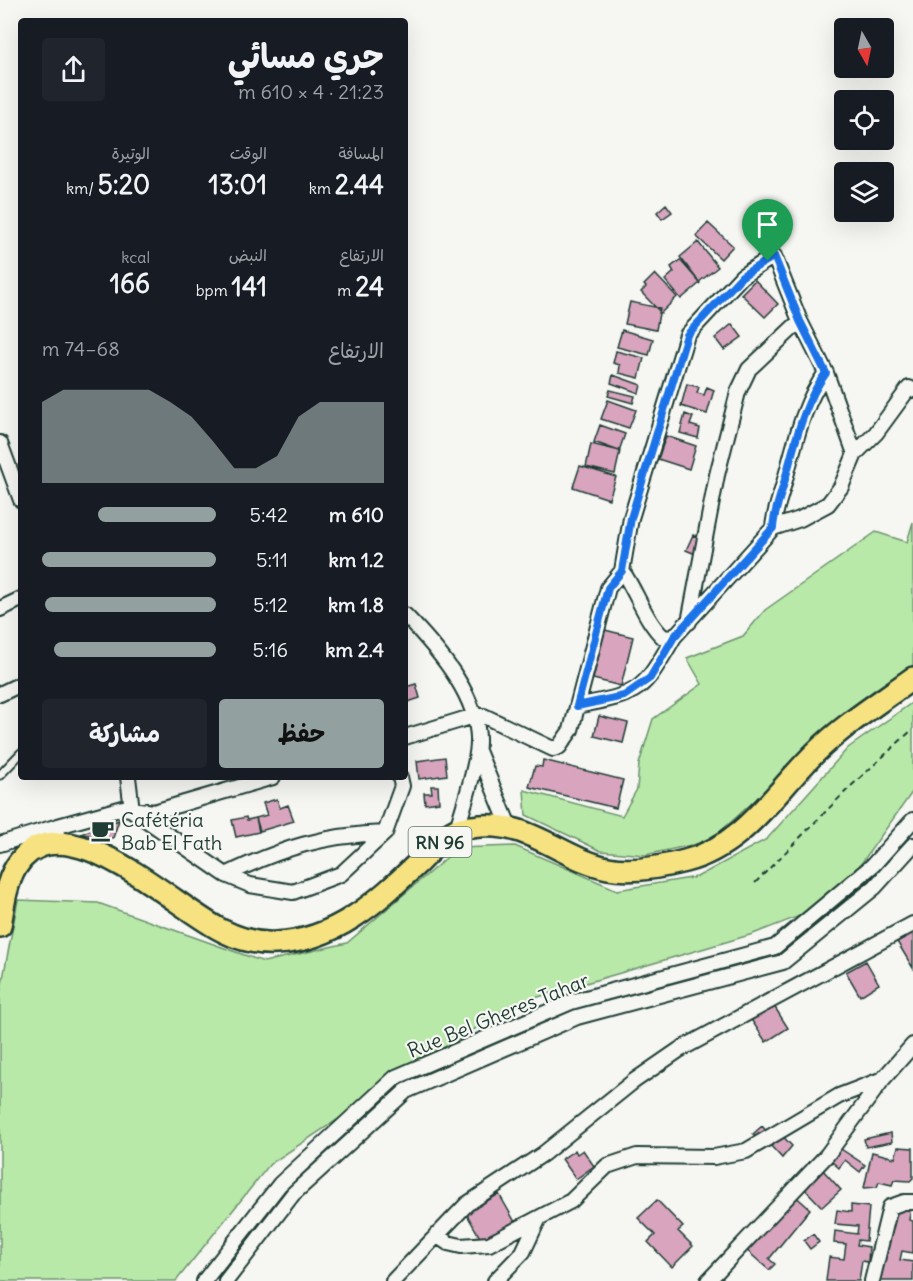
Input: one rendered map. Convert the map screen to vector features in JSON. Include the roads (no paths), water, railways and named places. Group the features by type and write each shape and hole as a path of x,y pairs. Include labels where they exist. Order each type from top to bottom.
{"main road":[{"name":"RN 96","path":"0,926 13,852 56,835 88,847 121,864 222,931 257,943 275,944 313,938 352,918 373,904 457,829 482,825 509,826 608,868 633,869 687,861 715,850 738,835 760,815 814,753 843,728 913,678"}],"street":[{"path":"408,736 474,716 494,720 517,734 553,749 559,747 571,730 608,588 622,571 631,518 687,335 742,276 774,256 800,321 826,373 855,454"},
{"path":"689,622 717,476 738,393 749,369 800,321"},
{"path":"773,528 775,510 801,420 818,384 826,373"},
{"path":"577,706 624,696 639,689 650,678 674,637 773,528 800,519 828,504 841,487 855,454 876,433 909,387 913,390"},
{"path":"0,444 18,492"},
{"path":"622,571 634,587 655,630 664,638 674,637"},
{"path":"0,609 18,600"},
{"path":"408,618 448,663 464,689 474,716 479,760 509,826"},
{"path":"0,693 18,685"},
{"path":"457,829 479,760"},
{"path":"129,780 129,806"},
{"path":"56,835 129,806 154,812 263,780"},
{"path":"129,806 226,875 250,885 293,892 341,874 385,833 402,786 401,780"},
{"path":"154,812 160,828"},
{"name":"Rue Bel Gheres Tahar","path":"204,1281 280,1184 396,1077 571,1002 775,947 873,865 913,820"},
{"path":"226,875 271,853 308,843 343,834 385,833"},
{"name":"Rue Bel Gheres Tahar","path":"226,1281 293,1194 406,1091 577,1017 783,962 875,887 913,845"},
{"path":"873,865 897,862 913,856"},
{"path":"393,1281 467,1204 543,1154 634,1081 679,1050 913,924"},
{"path":"708,1281 828,1155 883,1079 906,1059 913,1045"},
{"path":"436,1235 448,1243 461,1246 489,1244 571,1201 607,1166 637,1156 714,1157 746,1151 839,1096 883,1079"},
{"path":"872,1281 890,1206 913,1202"},
{"path":"495,1281 523,1252 538,1220"}],"lane":[{"path":"0,775 18,756"}],"place":[{"name":"Cafétéria Bab El Fath","path":"103,830"}]}
